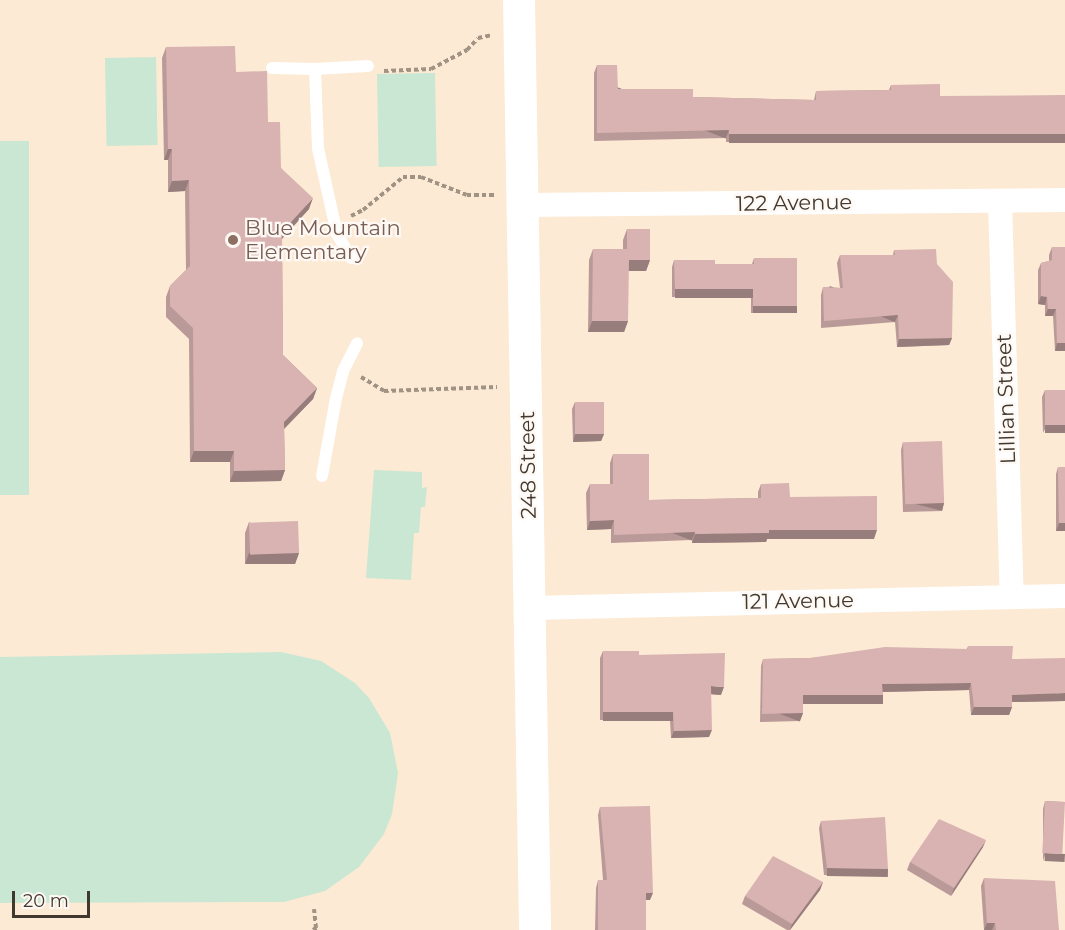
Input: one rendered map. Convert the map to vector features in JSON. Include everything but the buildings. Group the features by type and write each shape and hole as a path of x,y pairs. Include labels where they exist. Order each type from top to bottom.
{"street":[{"name":"248 Street","path":"519,0 511,200 531,608 535,930"},
{"name":"122 Avenue","path":"511,200 1065,200"},
{"name":"Lillian Street","path":"1000,201 1012,596"},
{"name":"121 Avenue","path":"531,608 1065,596"}],"lane":[{"path":"272,68 315,69 368,66"},
{"path":"315,69 318,148 335,227 351,258"},
{"path":"322,476 336,398 345,367 357,343"}],"path":[{"path":"368,66 373,72 431,69 442,66 467,50 478,38 495,35"},
{"path":"335,227 363,210 403,177 415,175 467,195 511,200"},
{"path":"345,367 384,391 501,386"},
{"path":"313,930 316,928 314,909"}],"green space":[{"path":"156,57 158,145 107,146 105,58"},
{"path":"435,73 437,166 379,167 377,74"},
{"path":"0,141 29,141 29,495 0,495"},
{"path":"374,470 422,472 422,488 427,487 425,507 421,507 419,533 414,533 411,580 366,578"},
{"path":"281,652 321,661 355,683 369,698 390,733 398,773 392,814 384,834 359,867 325,891 284,902 0,903 0,657"}],"place":[{"name":"Blue Mountain Elementary","path":"233,240"}]}
